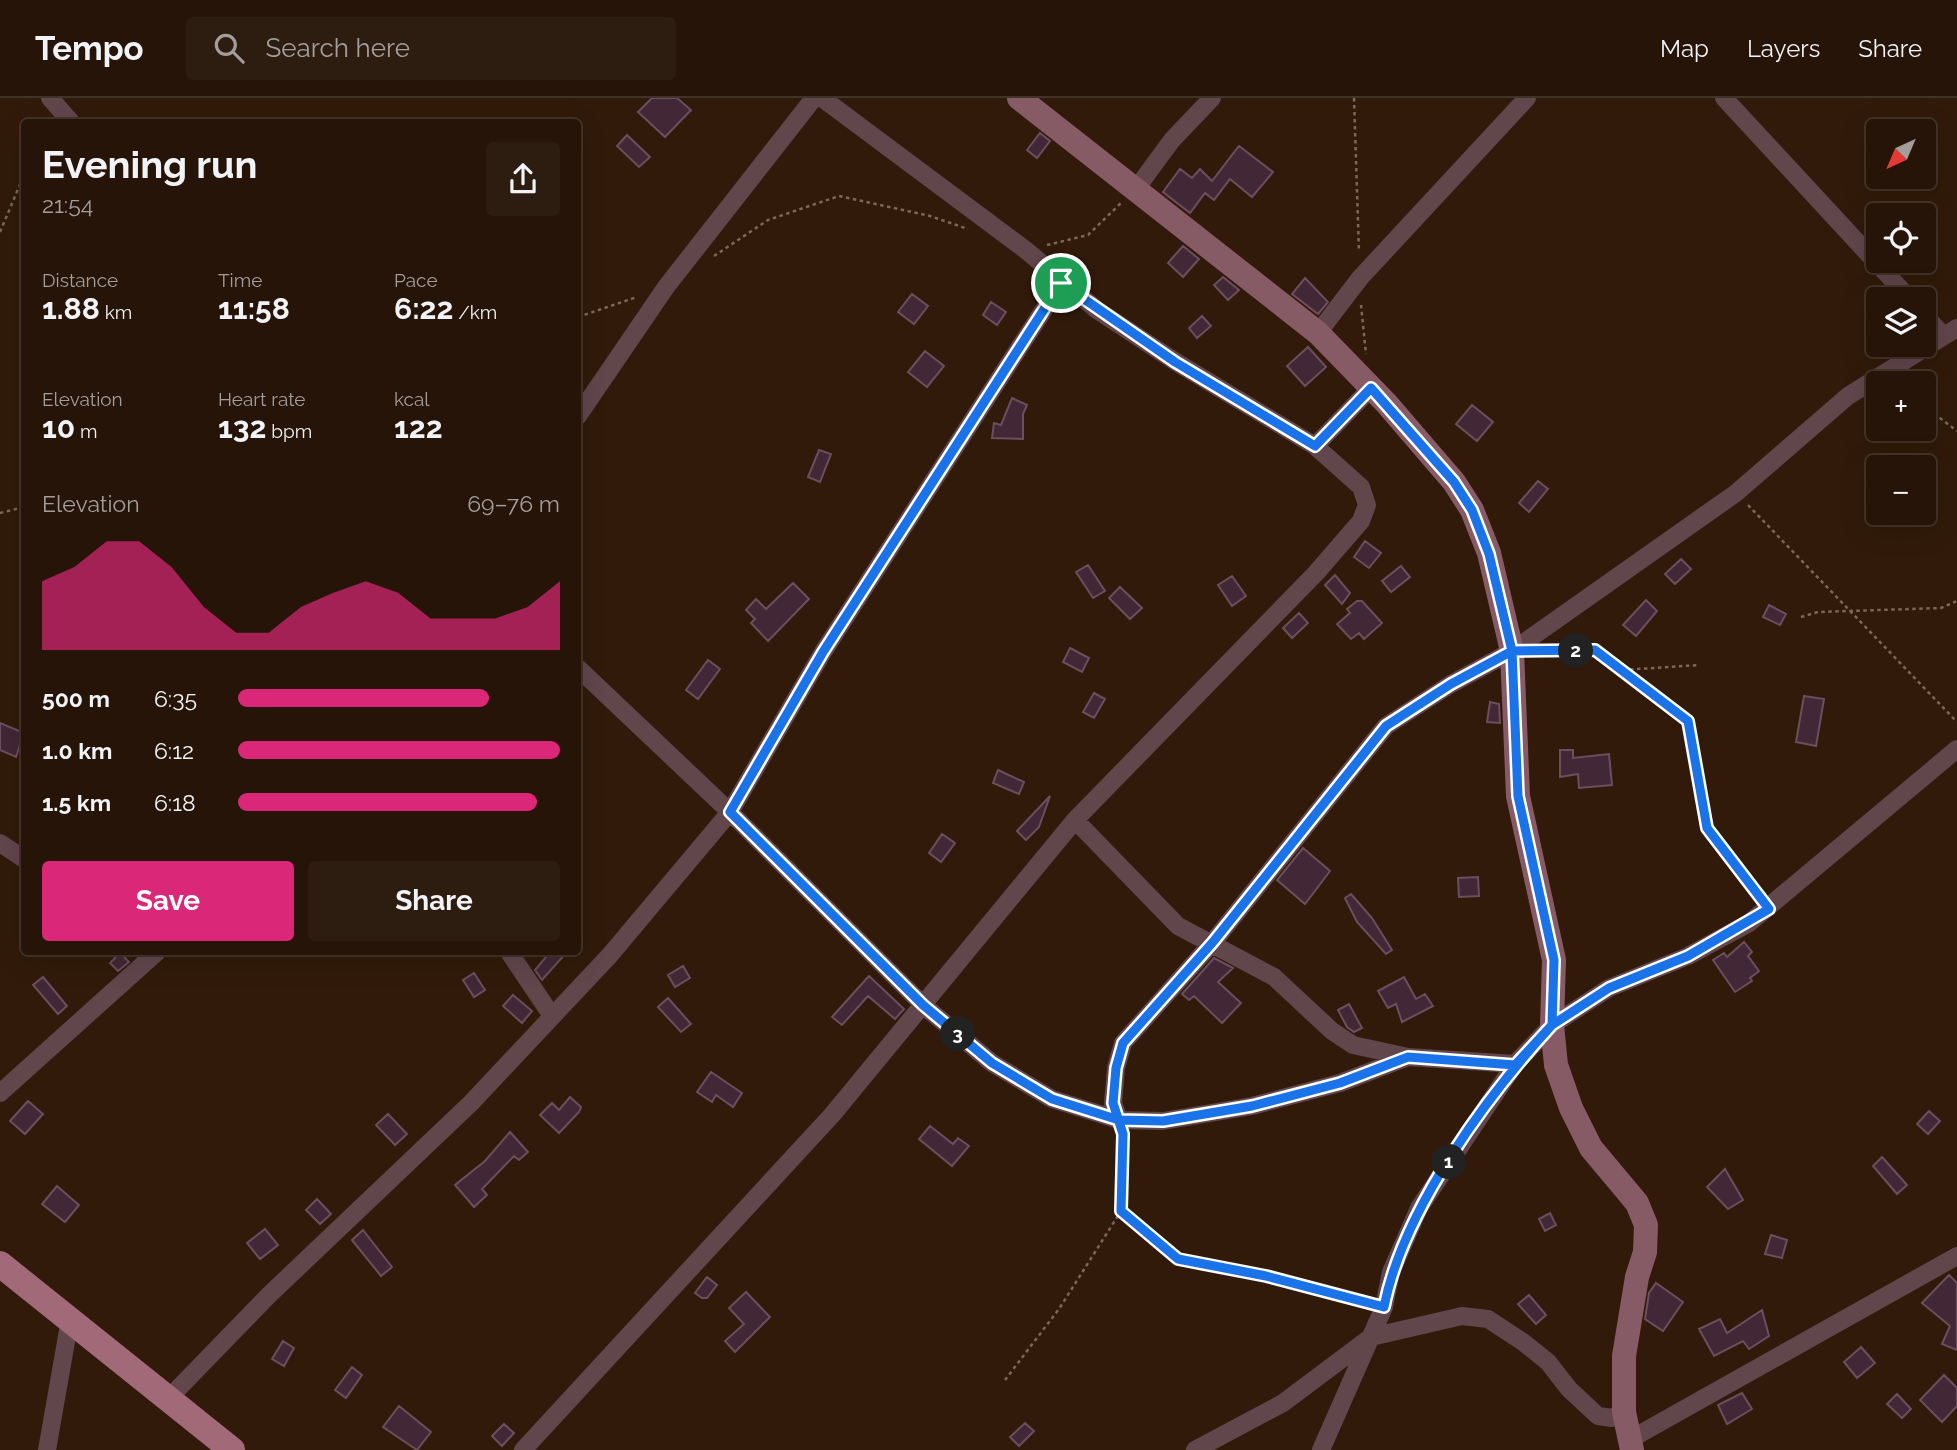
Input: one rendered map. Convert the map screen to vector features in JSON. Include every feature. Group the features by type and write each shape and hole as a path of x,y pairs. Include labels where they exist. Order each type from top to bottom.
{"main road":[{"path":"1019,98 1318,333 1454,482 1472,510 1489,554 1512,651 1516,784 1554,960 1552,1025 1556,1065 1571,1108 1591,1148 1637,1203 1646,1225 1645,1252 1637,1278 1624,1356 1624,1412 1631,1445"},
{"path":"0,1264 232,1450"}],"street":[{"path":"50,98 68,119"},
{"path":"581,412 666,287 814,98"},
{"path":"523,1450 832,1115 1075,820 1307,583 1361,520 1367,505 1361,487 1348,472 1315,446 1175,362 1061,283 1027,251 822,98"},
{"path":"1136,189 1172,140 1212,98"},
{"path":"1318,333 1360,278 1527,98"},
{"path":"1724,98 1899,287"},
{"path":"168,1399 269,1295 471,1103 610,955 730,812 823,652 1061,283"},
{"path":"1119,1120 1113,1103 1116,1068 1123,1043 1213,942 1386,726 1462,678 1512,651 1735,493 1848,396 1950,332"},
{"path":"1315,446 1371,388"},
{"path":"581,671 730,812 923,1005 992,1063 1042,1093 1119,1120 1163,1121 1252,1106 1340,1083 1408,1057"},
{"path":"1321,1450 1384,1307 1391,1272 1419,1208 1515,1065 1552,1025 1609,988 1688,956 1769,909 1957,749"},
{"path":"1075,820 1178,926 1213,942 1274,977 1332,1031 1353,1045 1408,1057 1515,1065"},
{"path":"0,843 21,857"},
{"path":"0,1093 148,955"},
{"path":"511,955 552,1016"},
{"path":"1631,1445 1957,1256"},
{"path":"1195,1450 1283,1403 1371,1337 1439,1319 1474,1316 1488,1319 1548,1362 1569,1389 1598,1416 1612,1418 1624,1412"},
{"path":"47,1450 69,1319"}],"path":[{"path":"1354,98 1360,278 1371,388"},
{"path":"0,232 21,182"},
{"path":"1027,251 1088,235 1136,189"},
{"path":"712,258 768,220 839,196 930,216 979,233"},
{"path":"581,316 666,287"},
{"path":"1936,415 1957,431"},
{"path":"1735,493 1957,722"},
{"path":"0,513 21,508"},
{"path":"1801,617 1818,612 1941,608 1957,601"},
{"path":"1512,651 1595,650 1688,721 1707,828 1769,909"},
{"path":"1623,670 1699,665"},
{"path":"1005,1380 1059,1309 1121,1211 1123,1134 1119,1120"},
{"path":"1121,1211 1178,1259 1266,1276 1384,1307"}],"building":[{"path":"652,98 677,98 691,110 665,137 638,112"},
{"path":"1040,133 1050,141 1037,158 1027,150"},
{"path":"627,135 650,157 639,167 617,146"},
{"path":"1239,146 1273,172 1252,197 1230,179 1214,200 1205,193 1190,213 1163,192 1180,169 1192,178 1200,169 1212,181"},
{"path":"1183,246 1199,259 1183,277 1168,263"},
{"path":"1223,277 1239,290 1228,300 1214,285"},
{"path":"1305,278 1328,302 1318,314 1292,294"},
{"path":"912,294 928,306 914,324 898,312"},
{"path":"991,302 1006,312 997,325 983,315"},
{"path":"1202,316 1211,326 1197,338 1189,328"},
{"path":"1308,347 1326,367 1305,386 1287,366"},
{"path":"925,351 944,366 927,387 908,372"},
{"path":"1012,398 1027,405 1023,414 1023,439 992,438 994,423 1001,425"},
{"path":"1472,405 1493,422 1477,441 1456,424"},
{"path":"819,450 831,454 820,482 808,477"},
{"path":"1538,481 1548,489 1529,512 1519,503"},
{"path":"1365,541 1381,553 1369,568 1354,557"},
{"path":"1681,559 1691,569 1675,584 1665,574"},
{"path":"1088,565 1105,591 1093,598 1076,572"},
{"path":"1401,566 1410,577 1391,592 1382,581"},
{"path":"1335,575 1350,593 1342,604 1325,585"},
{"path":"1232,576 1246,596 1232,606 1218,585"},
{"path":"793,583 809,599 768,641 751,623 755,619 746,610 756,599 766,609"},
{"path":"1120,587 1142,608 1130,619 1109,598"},
{"path":"1646,600 1657,611 1636,636 1623,625"},
{"path":"1357,601 1362,601 1382,623 1364,639 1359,633 1351,639 1337,624 1350,613 1347,609"},
{"path":"1769,605 1786,614 1780,625 1763,617"},
{"path":"1299,613 1308,623 1292,638 1283,628"},
{"path":"1070,648 1089,658 1082,672 1063,662"},
{"path":"708,660 720,669 698,699 686,690"},
{"path":"1094,693 1105,699 1094,718 1083,712"},
{"path":"1804,696 1824,699 1816,746 1796,742"},
{"path":"1490,702 1499,704 1500,723 1487,722"},
{"path":"0,723 21,732 16,757 0,750"},
{"path":"1560,750 1573,750 1573,758 1609,754 1612,785 1579,788 1578,774 1560,777"},
{"path":"998,770 1024,782 1019,794 993,783"},
{"path":"1050,796 1039,827 1026,840 1017,831"},
{"path":"942,834 955,843 941,862 929,853"},
{"path":"1303,848 1330,871 1305,904 1277,880"},
{"path":"1478,877 1479,896 1459,897 1458,878"},
{"path":"1351,894 1372,918 1392,950 1386,954 1357,922 1345,898"},
{"path":"1744,942 1752,952 1748,956 1759,971 1750,978 1752,981 1735,992 1713,960 1724,953 1727,957"},
{"path":"118,955 122,955 129,962 118,971 110,963"},
{"path":"548,955 564,955 542,980 535,970"},
{"path":"1214,958 1233,968 1218,982 1241,1003 1222,1023 1194,996 1189,1000 1182,994"},
{"path":"683,966 690,978 675,987 668,975"},
{"path":"474,973 485,990 474,997 463,980"},
{"path":"869,976 904,1009 895,1019 868,996 842,1025 832,1017"},
{"path":"43,977 67,1006 58,1014 33,985"},
{"path":"1404,977 1416,999 1425,994 1433,1006 1402,1022 1396,1004 1388,1008 1378,991"},
{"path":"513,995 532,1011 522,1023 503,1006"},
{"path":"668,998 691,1024 681,1032 658,1007"},
{"path":"1349,1004 1362,1028 1354,1032 1347,1027 1338,1010"},
{"path":"711,1072 742,1093 733,1107 716,1095 712,1102 697,1092"},
{"path":"570,1097 581,1107 559,1133 540,1115 552,1103 559,1110"},
{"path":"28,1101 43,1114 25,1134 10,1121"},
{"path":"1929,1111 1940,1121 1928,1134 1917,1124"},
{"path":"388,1114 407,1134 395,1145 376,1125"},
{"path":"930,1126 953,1144 958,1138 969,1146 952,1166 919,1139"},
{"path":"510,1132 528,1152 519,1160 514,1156 482,1189 487,1195 474,1207 455,1185 485,1161"},
{"path":"1882,1157 1907,1185 1897,1194 1873,1166"},
{"path":"1725,1169 1743,1200 1728,1209 1707,1187"},
{"path":"57,1186 79,1205 65,1222 42,1204"},
{"path":"317,1199 331,1214 320,1224 306,1210"},
{"path":"1550,1213 1556,1225 1545,1231 1539,1219"},
{"path":"265,1229 278,1245 260,1259 247,1243"},
{"path":"363,1230 392,1267 381,1276 352,1240"},
{"path":"1771,1235 1787,1240 1782,1258 1765,1254"},
{"path":"1949,1275 1957,1283 1957,1350 1942,1344 1950,1326 1922,1303"},
{"path":"707,1277 717,1285 707,1298 702,1298 695,1293"},
{"path":"1656,1283 1683,1302 1663,1331 1645,1319 1649,1293"},
{"path":"746,1292 770,1317 735,1352 725,1341 744,1324 729,1308"},
{"path":"1529,1295 1546,1315 1536,1324 1518,1304"},
{"path":"1762,1310 1769,1336 1749,1349 1743,1341 1714,1356 1699,1329 1720,1319 1727,1333"},
{"path":"283,1341 294,1348 284,1366 272,1359"},
{"path":"1861,1347 1875,1363 1857,1378 1844,1362"},
{"path":"352,1367 362,1375 346,1398 335,1390"},
{"path":"1944,1375 1957,1388 1957,1406 1942,1422 1920,1400"},
{"path":"1742,1393 1752,1409 1727,1424 1718,1405"},
{"path":"1897,1394 1911,1409 1902,1418 1887,1404"},
{"path":"399,1406 431,1432 417,1450 383,1427"},
{"path":"1025,1423 1034,1431 1019,1446 1010,1437"},
{"path":"504,1424 514,1433 502,1446 492,1436"}],"route":[{"path":"1061,283 823,652 730,812 923,1005 992,1063 1052,1099 1119,1120 1163,1121 1252,1106 1340,1083 1408,1057 1515,1065 1552,1025 1609,988 1688,956 1720,940 1769,909 1707,828 1688,721 1595,650 1512,651 1451,684 1386,726 1213,942 1123,1043 1116,1068 1113,1103 1119,1120 1123,1134 1121,1211 1178,1259 1266,1276 1384,1307 1391,1272 1419,1208 1515,1065 1552,1025 1554,960 1518,796 1512,651 1489,554 1472,510 1454,482 1371,388 1315,446 1281,423 1175,362 1061,283"}]}
